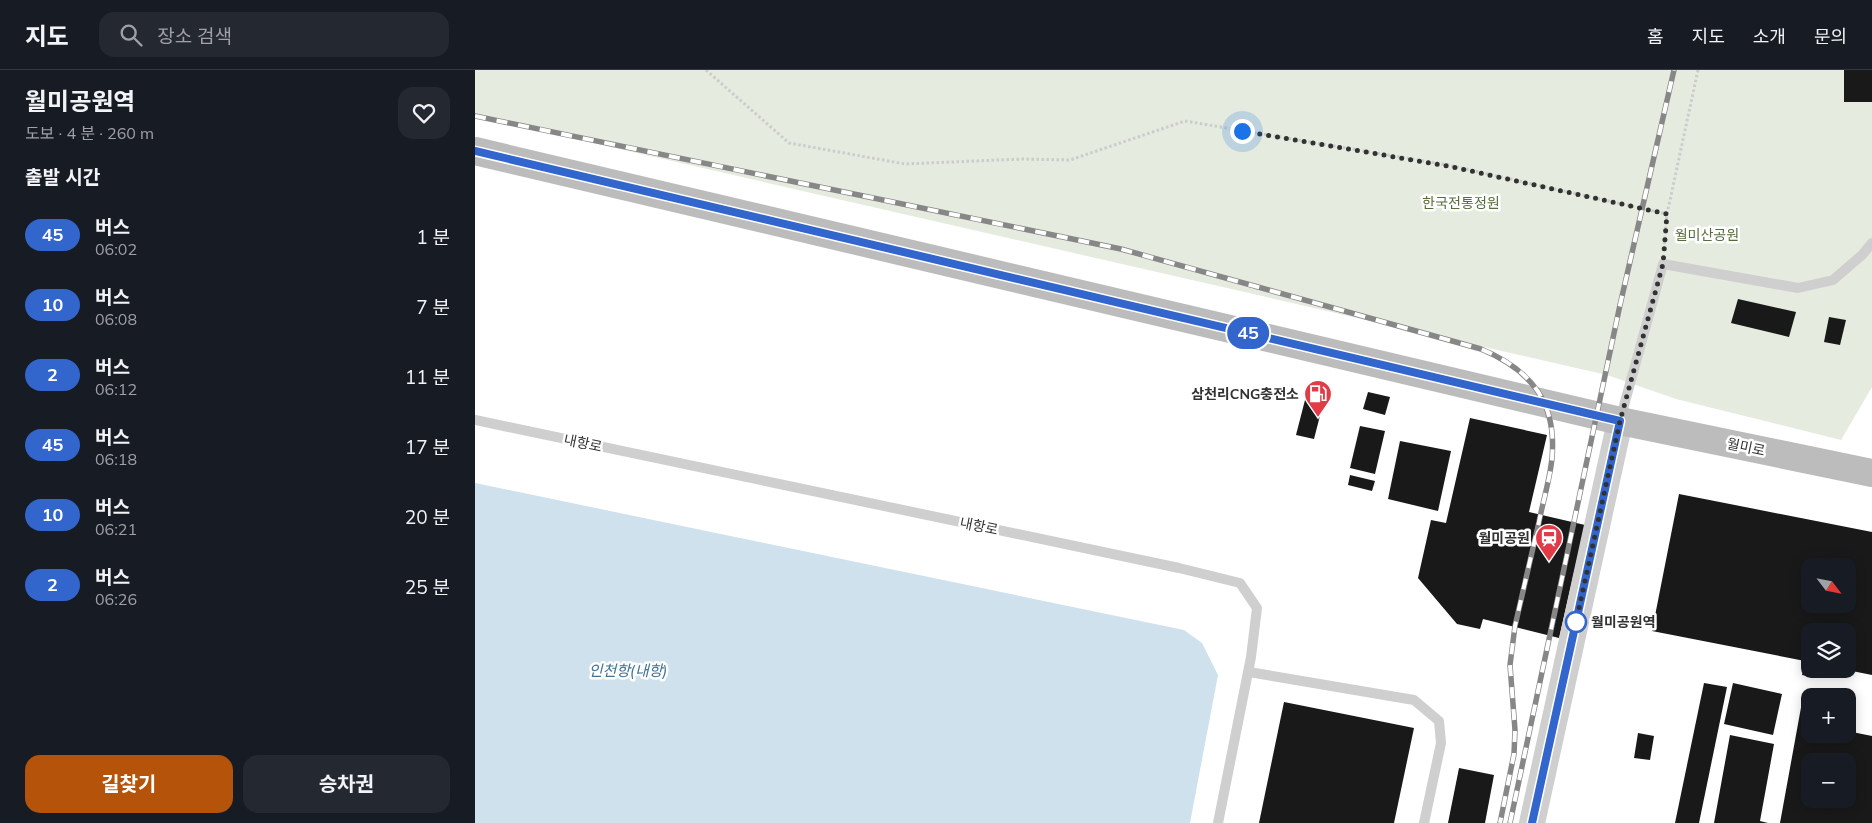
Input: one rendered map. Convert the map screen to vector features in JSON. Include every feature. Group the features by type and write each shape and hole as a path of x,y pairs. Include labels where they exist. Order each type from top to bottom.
{"main road":[{"name":"월미로","path":"475,151 1620,421 1872,473"}],"street":[{"path":"1532,823 1620,421"}],"lane":[{"path":"1620,421 1663,264 1798,288 1833,280 1862,255 1872,243"},
{"name":"내항로","path":"475,420 1169,566 1240,583 1257,608 1249,672 1218,823"},
{"path":"1249,672 1414,700 1439,721 1441,743 1424,823"}],"path":[{"path":"706,70 789,143 905,164 1022,159 1070,160 1185,121 1448,166 1667,214"},
{"path":"1663,264 1667,214 1698,70"}],"green space":[{"name":"월미산공원","path":"475,70 1872,70 1872,387 1841,440 1676,399 1607,375 475,116"}],"water":[{"name":"인천항(내항)","path":"475,483 1184,630 1202,643 1218,675 1190,823 475,823"}],"building":[{"path":"1844,70 1872,70 1872,102 1844,102"},
{"path":"1738,299 1796,312 1789,337 1731,323"},
{"path":"1829,317 1846,320 1840,345 1824,342"},
{"path":"1368,392 1390,397 1385,415 1363,409"},
{"path":"1305,400 1323,404 1314,439 1296,435"},
{"path":"1470,418 1547,435 1529,512 1585,525 1559,638 1483,619 1480,629 1457,624 1418,578 1431,520 1446,523"},
{"path":"1360,426 1385,431 1375,474 1350,468"},
{"path":"1400,441 1451,451 1438,511 1388,499"},
{"path":"1350,475 1375,481 1372,491 1348,485"},
{"path":"1679,494 1872,532 1872,675 1856,672 1856,623 1801,623 1801,660 1652,631"},
{"path":"1704,683 1727,687 1699,823 1675,823"},
{"path":"1733,683 1782,694 1773,735 1724,724"},
{"path":"1284,702 1414,728 1394,823 1259,823"},
{"path":"1801,708 1801,743 1856,743 1856,733 1872,736 1872,823 1780,823"},
{"path":"1638,733 1654,736 1650,760 1634,758"},
{"path":"1730,735 1774,744 1760,821 1768,823 1714,823"},
{"path":"1459,768 1494,775 1485,823 1448,823"}],"railway":[{"path":"1510,823 1620,305 1674,70"},
{"path":"475,116 1121,249 1481,349 1499,357 1514,367 1527,378 1545,404 1550,420 1552,458 1515,626 1510,665 1515,730 1514,754 1500,823"}],"bus line":[{"name":"45","path":"475,151 1620,421 1532,823"}],"place":[{"name":"삼천리CNG충전소","path":"1318,418"},
{"name":"월미공원","path":"1549,562"},
{"name":"월미공원역","path":"1576,622"}],"route":[{"path":"1242,131 1448,166 1667,214 1663,264 1620,421 1576,622"}],"park label":[{"name":"한국전통정원","path":"1461,203"}]}
